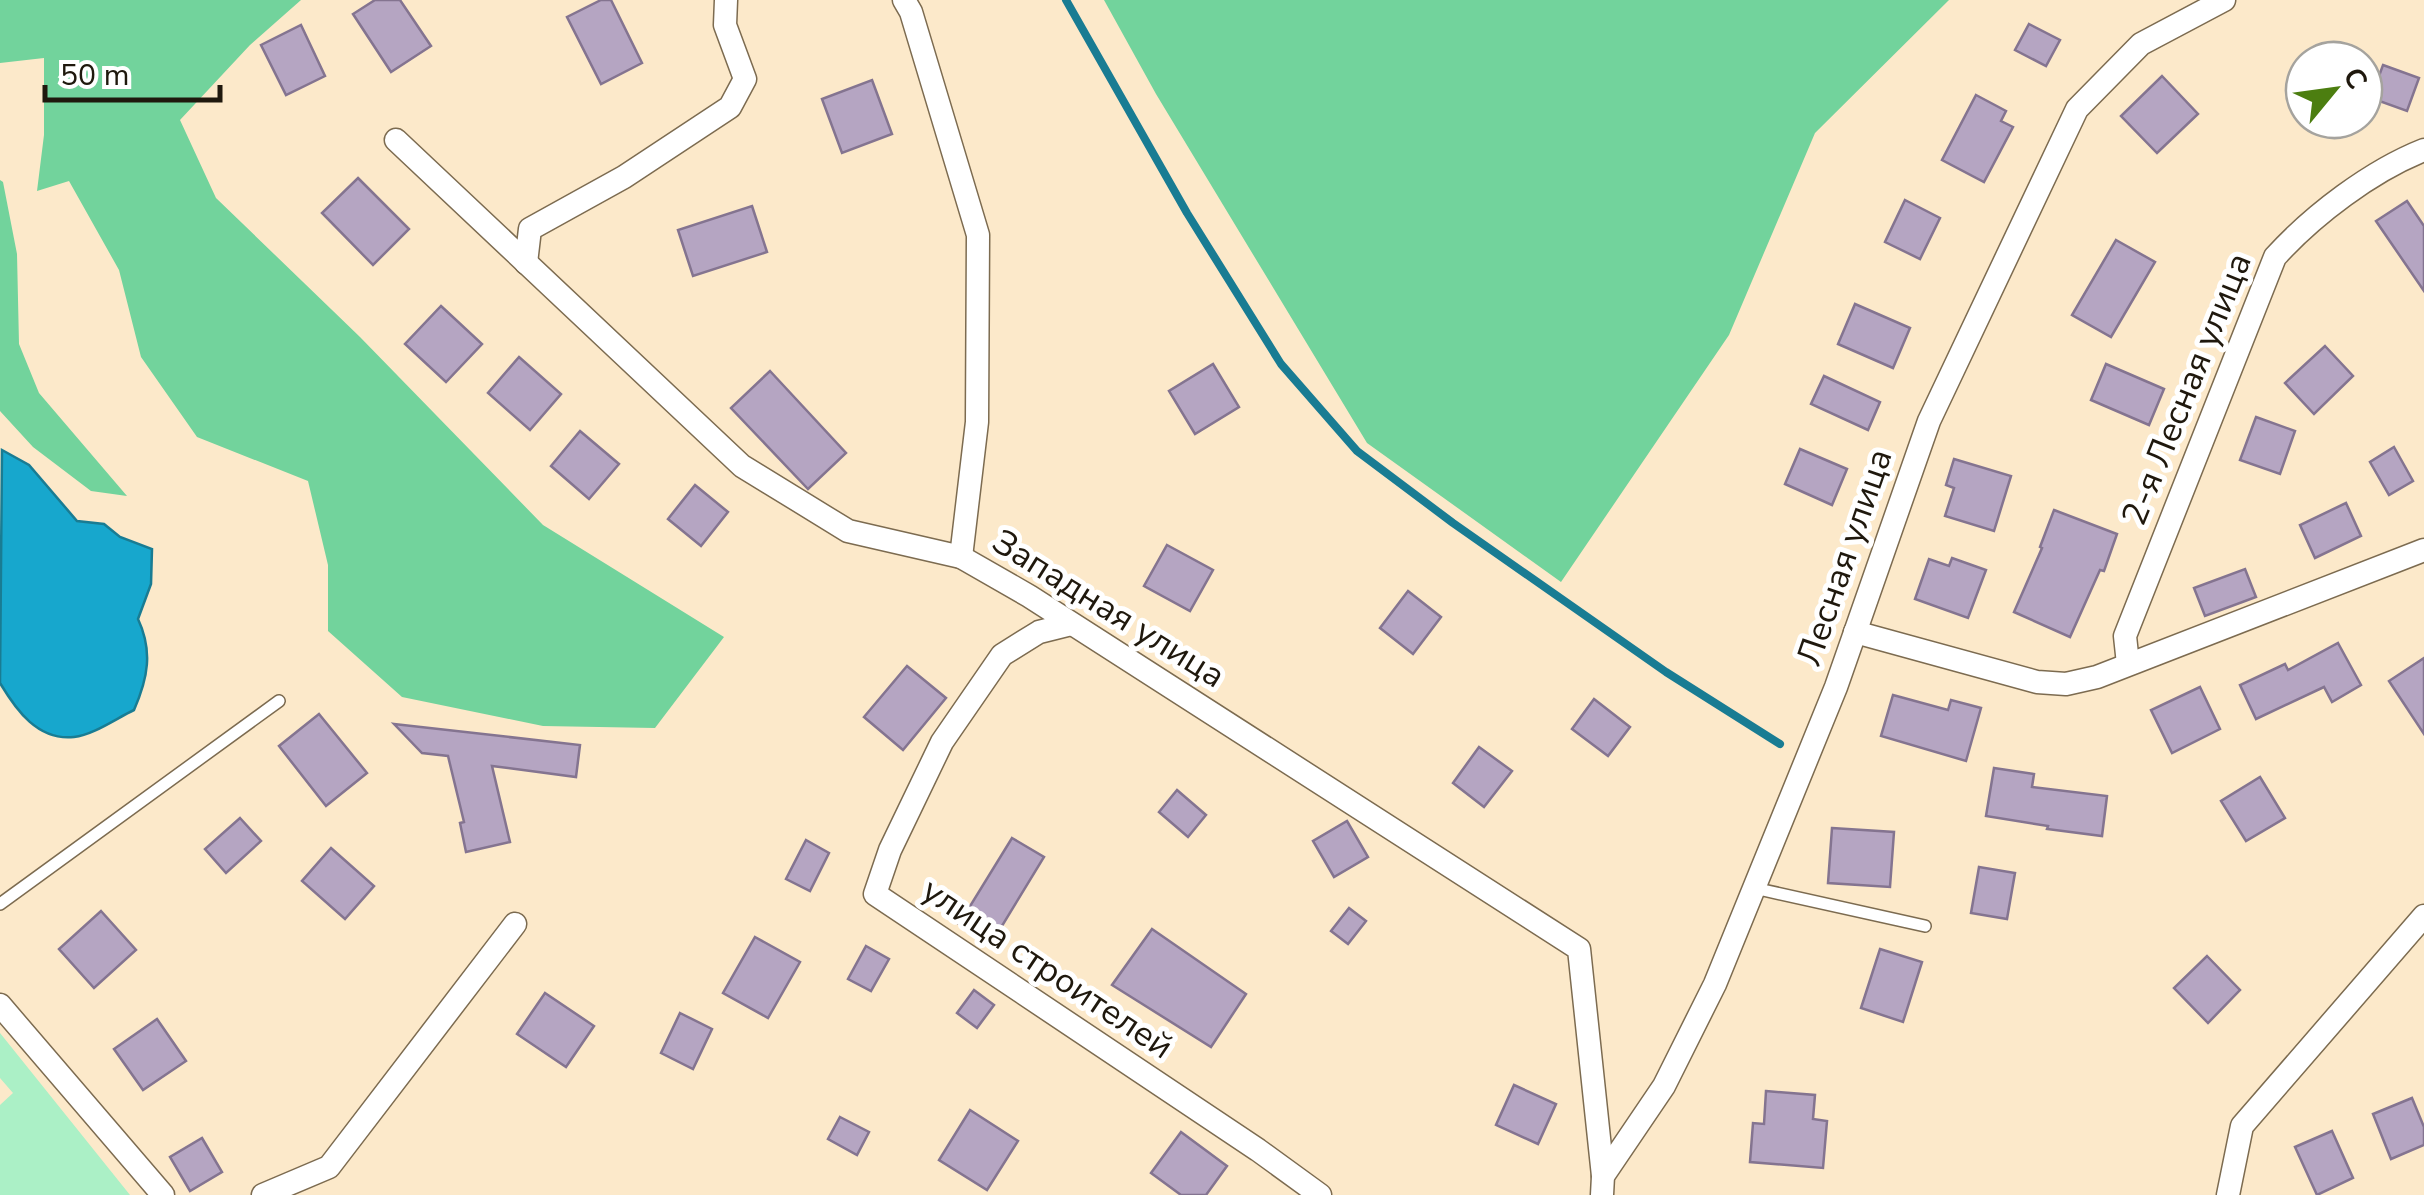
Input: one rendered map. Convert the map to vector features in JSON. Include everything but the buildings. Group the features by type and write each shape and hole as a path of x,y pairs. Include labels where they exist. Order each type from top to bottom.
{"street":[{"path":"526,263 530,229 624,177 730,106 744,78 725,26 726,0"},
{"path":"904,0 978,236 977,422 961,557"},
{"name":"Лесная улица","path":"1602,1186 1664,1086 1715,984 1855,632 1929,422 2077,109 2142,44 2224,0"},
{"name":"Западная улица","path":"396,140 742,466 848,531 961,557 1579,950 1602,1186"},
{"name":"2-я Лесная улица","path":"2128,664 2124,636 2275,256 2305,224 2405,158 2424,150"},
{"path":"1855,632 2036,682 2066,684 2128,664 2424,550"},
{"name":"улица строителей","path":"1071,624 1039,632 1002,656 942,742 890,850 875,894 1320,1195"},
{"path":"2228,1195 2242,1126 2424,916"},
{"path":"263,1195 328,1167 515,924"},
{"path":"0,1004 162,1195"}],"lane":[{"path":"0,904 279,701"},
{"path":"1754,888 1925,926"}],"green space":[{"path":"0,0 301,0 250,45 180,120 216,198 360,337 543,525 724,637 655,728 543,726 402,697 328,631 328,565 308,481 197,437 141,357 119,270 69,181 37,191 44,135 44,58 0,63"},
{"path":"1104,0 1949,0 1815,133 1729,335 1561,582 1367,443 1156,94"},
{"path":"0,180 17,254 19,344 39,393 127,496 91,491 33,447 0,411"},
{"path":"0,1033 130,1195 0,1195 0,1105 13,1093 0,1078"}],"water":[{"path":"2,450 29,465 77,521 104,524 120,537 152,549 151,584 138,619 147,653 139,698 134,710 81,736 61,737 39,729 21,713 0,683"}],"waterway":[{"path":"1066,0 1187,213 1281,364 1357,451 1666,672 1780,744"}]}
